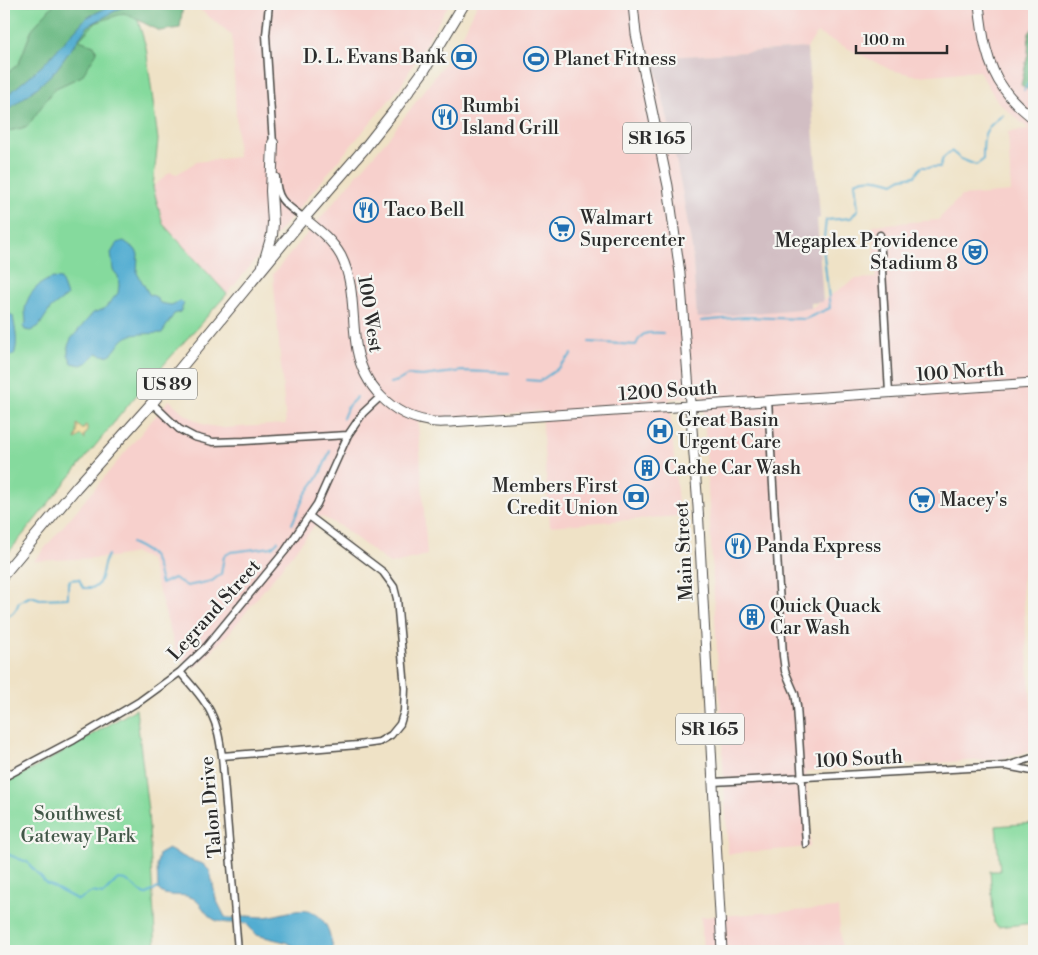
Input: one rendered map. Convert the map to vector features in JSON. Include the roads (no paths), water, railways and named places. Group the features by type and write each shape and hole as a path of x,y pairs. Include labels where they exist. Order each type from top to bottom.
{"highway":[{"name":"US 89","path":"4,574 76,488 152,403 394,111 425,68 464,4"},
{"path":"262,270 272,235 273,143"}],"main road":[{"name":"Main Street","path":"633,4 636,34 668,186 680,273 698,507 722,951"},
{"path":"979,4 987,52 992,69 1003,88 1016,104 1034,119"},
{"name":"100 West","path":"304,218 333,242 342,258 348,273 352,294 357,349 368,380 380,397 394,408 409,416 429,422 450,422"},
{"name":"100 North","path":"889,392 1034,383"},
{"name":"1200 South","path":"450,422 889,392"}],"street":[{"name":"100 West","path":"269,4 266,35 277,189 280,198 304,218"},
{"path":"880,235 889,392"},
{"name":"Legrand Street","path":"4,777 74,740 140,701 180,672 211,641 285,550 309,516 348,435 363,413 380,397"},
{"path":"768,400 783,656 785,671 795,694 806,844"},
{"path":"152,403 179,429 194,437 213,442 348,435"},
{"path":"222,756 358,746 379,742 391,735 400,724 404,711 405,688 399,610 394,587 383,572 309,516"},
{"name":"Talon Drive","path":"180,672 204,701 212,714 218,732 222,756 238,951"},
{"path":"1033,757 1031,767 1033,773"},
{"name":"100 South","path":"713,782 1006,766 1033,757"},
{"name":"100 South","path":"1006,766 1033,773"}],"water":[{"path":"114,4 136,4 121,8 88,26 56,70 4,113 4,98 44,64 86,18"},
{"path":"124,241 135,249 138,254 137,273 149,294 156,297 160,303 171,305 181,301 184,304 180,312 174,314 162,333 129,336 108,355 97,353 88,362 81,365 72,363 68,354 68,346 71,339 93,313 104,309 118,293 118,276 113,270 111,253 117,243"},
{"path":"53,278 61,279 67,296 51,308 39,326 31,331 25,330 23,326 26,323 25,311 28,300 38,286"},
{"path":"10,314 13,316 16,345 14,355 4,357 4,335"},
{"path":"168,849 203,864 210,871 216,899 225,917 263,917 303,910 311,912 318,915 326,925 334,951 306,951 285,942 256,935 246,923 226,923 211,918 194,899 186,896 164,894 158,889 157,864 159,854"}],"waterway":[{"path":"1024,90 1034,75"},
{"path":"701,321 744,317 805,319 830,308 823,247 826,220 851,218 858,209 855,182 879,179 894,183 902,178 915,176 921,167 940,167 943,158 951,151 961,159 976,165 983,160 983,145 987,129 1003,115"},
{"path":"589,342 636,345 638,340 646,333 663,333"},
{"path":"527,380 540,381 556,370 572,354"},
{"path":"390,383 408,375 422,376 463,371 509,373"},
{"path":"343,418 348,406 357,397"},
{"path":"292,524 305,495 320,474 330,451"},
{"path":"131,543 146,551 153,558 161,584 174,578 187,586 212,581 221,574 224,556 231,552 272,547 278,541"},
{"path":"4,617 14,612 19,602 31,596 40,599 68,598 68,584 70,580 79,579 83,588 97,586 108,555"},
{"path":"4,848 7,854 27,862 46,883 78,900 92,892 103,894 118,879 126,880 145,895 158,888"}],"place":[{"name":"D. L. Evans Bank","path":"464,57"},
{"name":"Planet Fitness","path":"536,59"},
{"name":"Rumbi Island Grill","path":"445,117"},
{"name":"Taco Bell","path":"366,210"},
{"name":"Walmart Supercenter","path":"562,229"},
{"name":"Megaplex Providence Stadium 8","path":"975,252"},
{"name":"Great Basin Urgent Care","path":"660,431"},
{"name":"Cache Car Wash","path":"647,468"},
{"name":"Members First Credit Union","path":"636,497"},
{"name":"Macey's","path":"922,500"},
{"name":"Panda Express","path":"738,546"},
{"name":"Quick Quack Car Wash","path":"752,617"}],"park label":[{"name":"Southwest Gateway Park","path":"78,825"}]}
